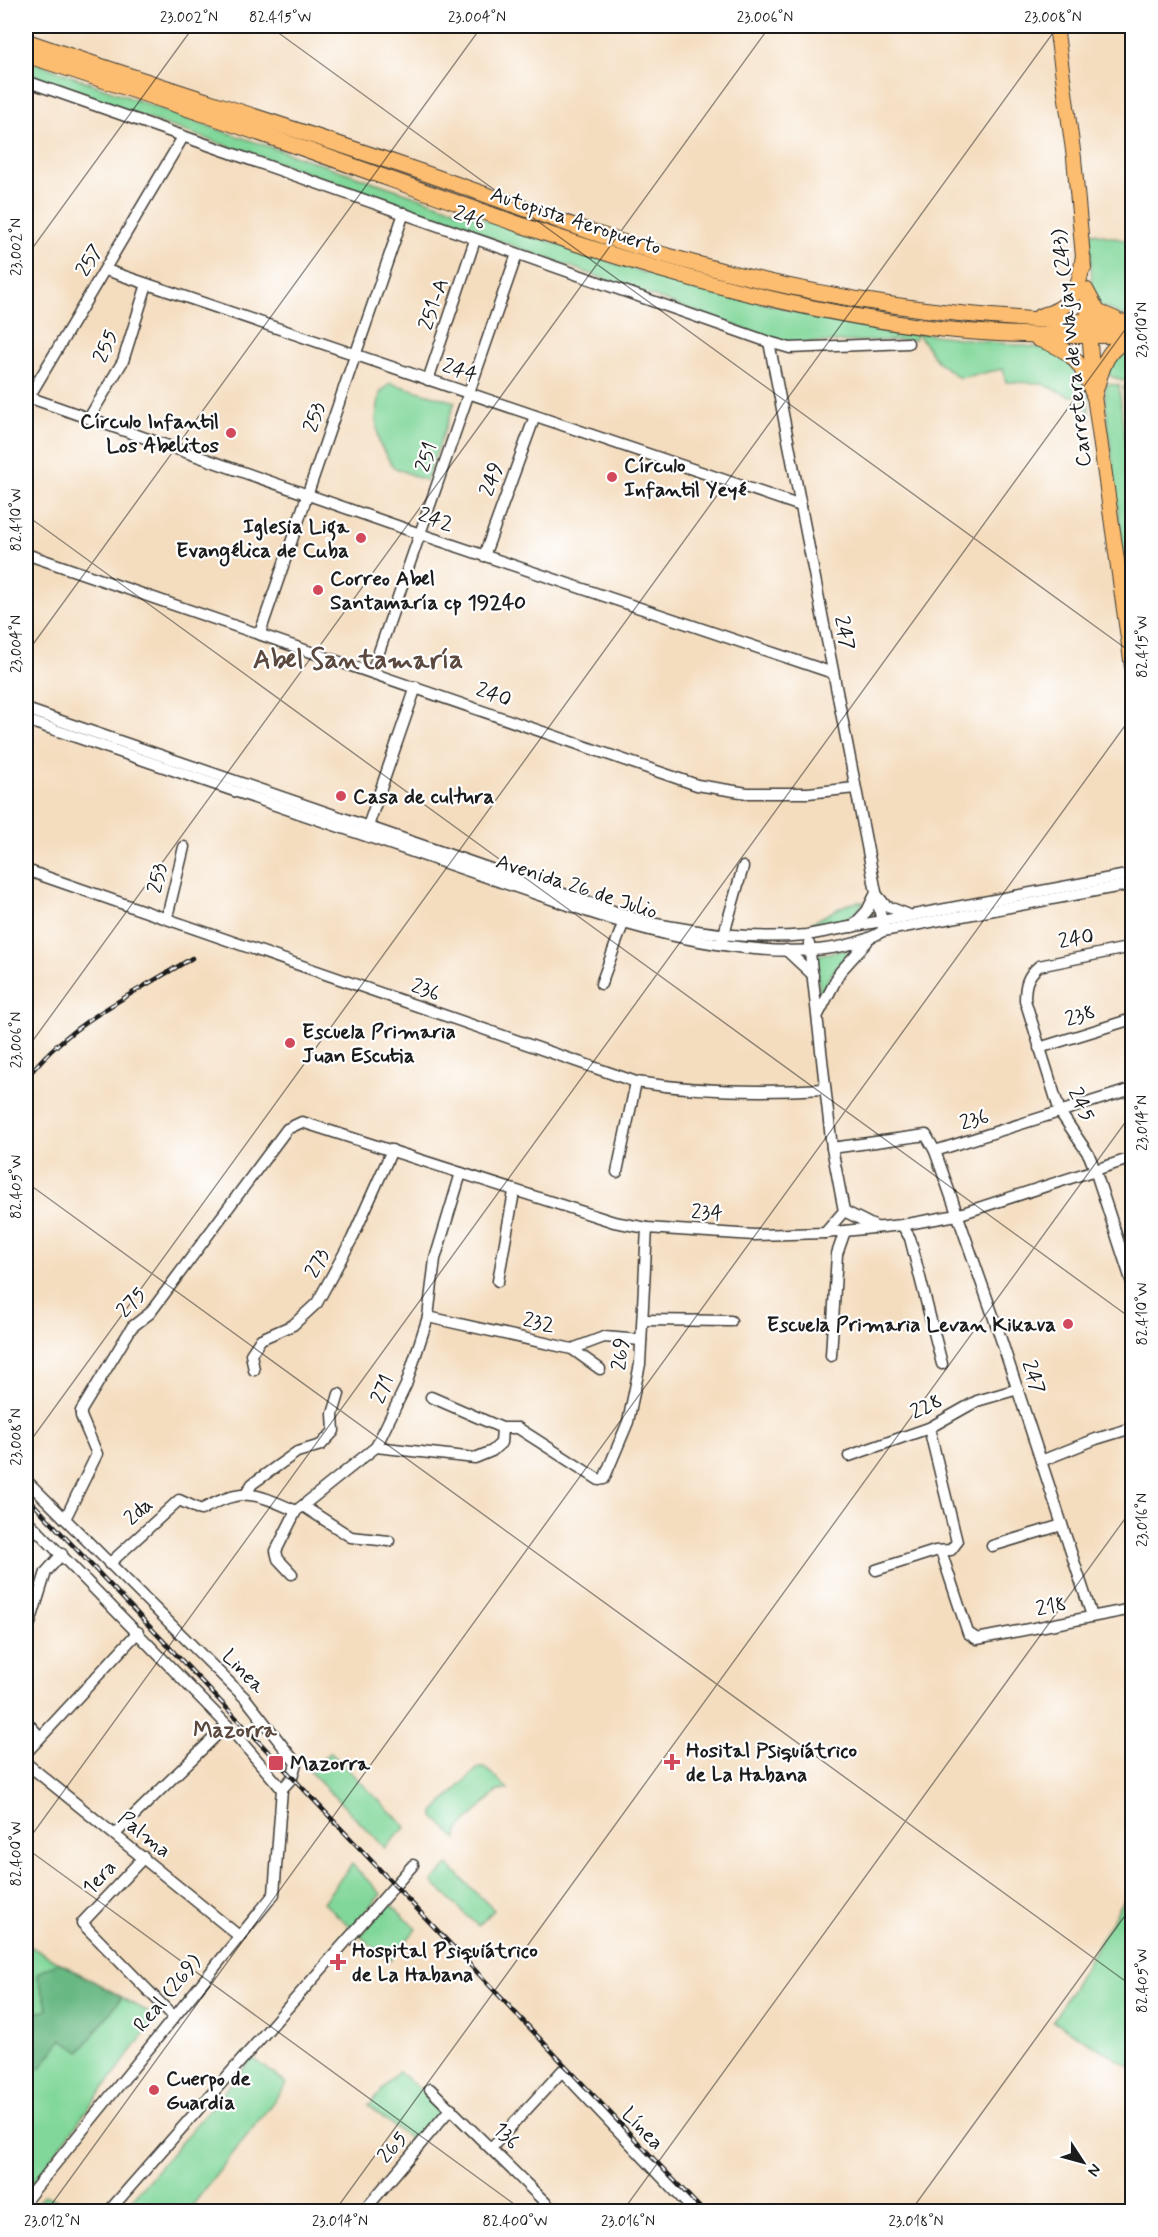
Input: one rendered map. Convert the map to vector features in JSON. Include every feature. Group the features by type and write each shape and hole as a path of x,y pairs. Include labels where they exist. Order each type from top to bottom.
{"highway":[{"name":"Autopista Aeropuerto","path":"28,45 165,85 681,260 826,294 927,309 1029,319 1088,329"},
{"name":"Autopista Aeropuerto","path":"28,45 161,99 483,212 670,273 750,294 878,320 943,329 1024,334 1088,329 1132,329"},
{"path":"1029,319 1056,312 1071,301 1081,280 1083,258"},
{"path":"1086,290 1098,312 1132,329 1125,340 1109,354 1094,396"},
{"path":"1024,334 1068,352 1085,372 1094,396"}],"main road":[{"name":"Carretera de Wajay (243)","path":"1056,26 1074,158 1094,396 1132,667"}],"street":[{"name":"246","path":"26,81 769,342 790,348 908,343"},
{"name":"257","path":"27,399 106,270 183,136"},
{"name":"253","path":"260,633 404,213"},
{"name":"251-A","path":"428,380 475,240"},
{"name":"251","path":"372,672 517,254"},
{"name":"244","path":"106,270 801,506"},
{"name":"255","path":"89,418 123,362 147,284"},
{"name":"247","path":"769,342 882,926"},
{"name":"242","path":"27,399 89,418 484,556 833,673"},
{"name":"249","path":"484,556 535,416"},
{"name":"240","path":"26,554 697,785 747,793 808,793 855,788"},
{"path":"366,830 416,687"},
{"name":"Avenida 26 de Julio","path":"26,709 208,776"},
{"name":"Avenida 26 de Julio","path":"26,720 242,787 645,922 722,940 786,950 809,950 867,941 882,926 910,915 1132,884"},
{"name":"Avenida 26 de Julio","path":"366,830 623,924 682,940 776,938 882,926 1041,896 1132,874"},
{"name":"253","path":"167,917 184,847"},
{"path":"722,940 743,867"},
{"name":"236","path":"26,870 167,917 636,1082 673,1088 754,1093 825,1089"},
{"path":"850,928 867,910 876,893 886,906 910,915"},
{"path":"601,984 623,924"},
{"path":"807,935 832,1148 844,1211"},
{"path":"817,1015 840,972 867,941"},
{"name":"240","path":"1030,973 1053,962 1132,947"},
{"path":"786,950 813,975"},
{"name":"245","path":"1030,973 1025,986 1025,1000 1060,1112 1089,1155 1132,1282"},
{"name":"238","path":"1039,1048 1132,1019"},
{"path":"617,1172 636,1082"},
{"name":"236","path":"935,1151 1132,1089"},
{"name":"234","path":"287,1129 302,1122 514,1192 614,1222 647,1228 754,1235 825,1233 902,1225 957,1215 1132,1158"},
{"name":"275","path":"65,1519 97,1454 81,1411 132,1327 150,1314 287,1129"},
{"path":"832,1148 926,1135 935,1151"},
{"name":"273","path":"254,1370 251,1354 261,1339 293,1325 317,1303 352,1239 392,1150"},
{"name":"247","path":"935,1151 1018,1389 1092,1616"},
{"name":"271","path":"292,1574 278,1559 276,1551 300,1509 376,1447 406,1385 428,1317 435,1259 461,1173"},
{"path":"498,1281 514,1192"},
{"path":"844,1211 877,1227"},
{"path":"825,1233 844,1211"},
{"path":"902,1225 910,1238 942,1364"},
{"name":"269","path":"502,1428 518,1428 599,1480 604,1479 628,1422 640,1364 647,1228"},
{"path":"831,1356 837,1254 845,1231"},
{"name":"232","path":"428,1317 572,1349 604,1337 641,1340"},
{"path":"643,1320 731,1322"},
{"path":"572,1349 600,1369"},
{"name":"228","path":"849,1456 929,1428 977,1401 1018,1389"},
{"path":"246,1494 252,1484 297,1452 321,1445 334,1431 333,1414 339,1394"},
{"path":"376,1447 475,1458 492,1451 501,1443 502,1428 431,1397"},
{"path":"876,1570 955,1547 957,1536 929,1428"},
{"path":"1041,1461 1096,1439 1132,1428"},
{"name":"Linea","path":"26,1480 246,1700 296,1763 292,1778 282,1789"},
{"name":"2da","path":"109,1564 179,1500 201,1510 228,1496 246,1494 300,1509 351,1537 389,1541"},
{"path":"26,1519 227,1725 282,1789"},
{"path":"992,1546 1062,1526"},
{"name":"218","path":"941,1551 968,1633 977,1639 1132,1610"},
{"path":"26,1636 30,1602 46,1572 62,1554"},
{"path":"26,1753 138,1632"},
{"path":"26,1721 40,1737"},
{"path":"115,1834 227,1725"},
{"name":"Palma","path":"26,1763 239,1936"},
{"name":"Real (269)","path":"26,2200 274,1894 282,1789"},
{"name":"1era","path":"144,1857 82,1923 173,2016"},
{"path":"109,2211 413,1864"},
{"name":"Línea","path":"492,2147 562,2071 695,2211"},
{"name":"136","path":"430,2089 555,2211"},
{"name":"265","path":"363,2211 451,2108"}],"green space":[{"path":"31,61 187,119 638,271 815,316 918,333 1050,349 1064,354 1088,390 1090,420 1082,396 1069,396 1040,383 1006,382 1003,369 959,378 937,361 918,334 914,340 793,343 774,340 377,197 26,77"},
{"path":"1090,232 1132,242 1132,317 1125,317 1097,304 1092,289"},
{"path":"1132,341 1132,379 1122,381 1108,375 1106,367"},
{"path":"390,383 455,402 426,481 393,467 379,443 376,418 380,393"},
{"path":"1132,383 1132,473 1123,387"},
{"path":"1106,384 1119,385 1132,513 1132,566 1124,564 1105,397"},
{"path":"864,902 847,920 811,927 811,923 843,906"},
{"path":"851,949 829,978 820,999 816,955"},
{"path":"330,1752 406,1827 385,1848 310,1772"},
{"path":"479,1767 484,1767 508,1789 497,1791 458,1831 457,1839 434,1817 434,1812"},
{"path":"352,1864 381,1894 351,1928 323,1902"},
{"path":"448,1865 494,1910 478,1926 432,1882"},
{"path":"1132,1886 1132,2068 1053,2021"},
{"path":"390,1903 416,1929 390,1961 360,1936"},
{"path":"26,1944 157,2017 26,2192"},
{"path":"58,1962 122,1997 80,2052 62,2039 40,2069 26,2055 26,2017 48,2009 37,1974"},
{"path":"253,2058 287,2084 188,2211 122,2211"},
{"path":"398,2071 442,2108 413,2142 369,2106"},
{"path":"44,2195 85,2211 30,2211"}],"railway":[{"path":"26,1079 42,1059 81,1026 192,958"},
{"path":"26,1496 704,2212"}],"place":[{"name":"Círculo Infantil Los Abelitos","path":"231,433"},
{"name":"Círculo Infantil Yeyé","path":"612,477"},
{"name":"Iglesia Liga Evangélica de Cuba","path":"361,538"},
{"name":"Correo Abel Santamaría cp 19240","path":"318,590"},
{"name":"Casa de cultura","path":"341,796"},
{"name":"Escuela Primaria Juan Escutia","path":"290,1043"},
{"name":"Escuela Primaria Levan Kikava","path":"1068,1324"},
{"name":"Hosital Psiquiátrico de La Habana","path":"672,1762"},
{"name":"Mazorra","path":"276,1763"},
{"name":"Hospital Psiquiátrico de La Habana","path":"338,1962"},
{"name":"Cuerpo de Guardia","path":"154,2090"}],"district":[{"name":"Abel Santamaría","path":"358,659"},
{"name":"Mazorra","path":"235,1729"}]}
